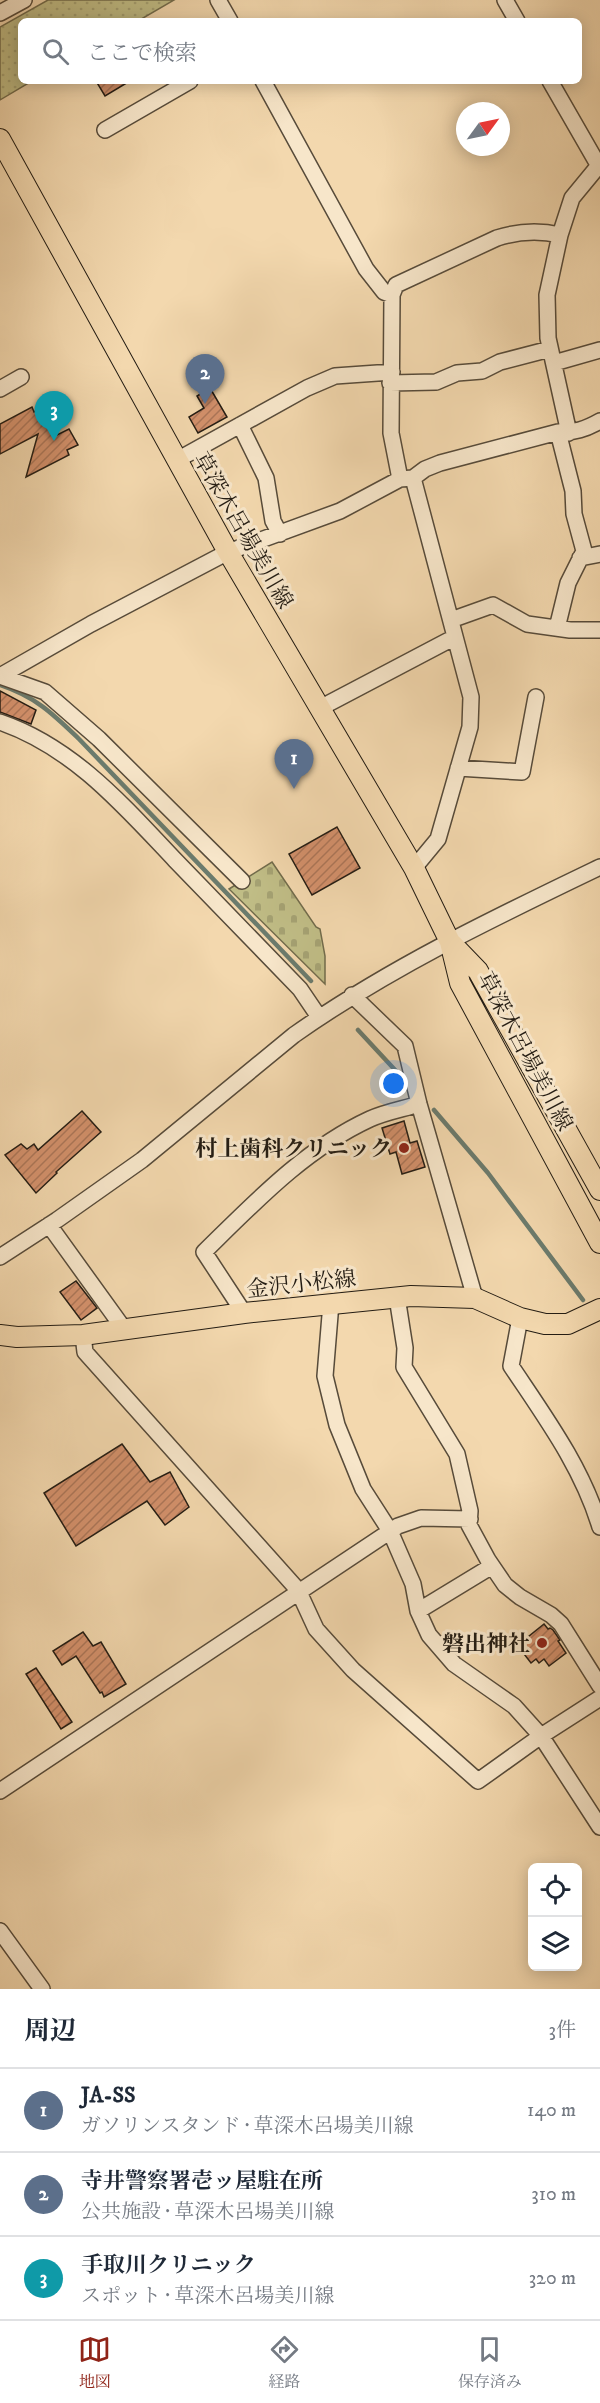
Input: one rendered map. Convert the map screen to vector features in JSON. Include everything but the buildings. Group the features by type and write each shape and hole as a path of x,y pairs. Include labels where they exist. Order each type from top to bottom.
{"main road":[{"name":"草深木呂場美川線","path":"0,139 228,552 414,868 450,942 460,983 600,1243"},
{"name":"草深木呂場美川線","path":"450,942 478,971 600,1190"},
{"name":"金沢小松線","path":"6,1337 83,1335 244,1313 397,1297 475,1298 520,1317 544,1324 568,1324 600,1309"}],"street":[{"path":"0,13 24,0"},
{"path":"218,0 228,18"},
{"path":"505,0 515,18"},
{"path":"105,130 185,84"},
{"path":"265,84 366,269 384,292 392,295"},
{"path":"552,84 599,166 572,198 560,235 547,295 548,338 573,491 574,514 584,551 568,583 557,628"},
{"path":"414,868 438,839 470,727 471,697 451,620 391,433 392,295 396,285 405,280 497,238 533,231 560,235"},
{"path":"177,460 335,376 391,377 436,382 458,373 482,371 500,362 600,350"},
{"path":"0,389 21,377"},
{"path":"240,425 266,478 273,521 279,534"},
{"path":"0,676 91,624 228,552 340,511 425,469 440,463 599,425"},
{"path":"580,558 600,554"},
{"path":"451,620 493,605 527,624 599,633"},
{"path":"320,708 455,637"},
{"path":"0,676 45,692 99,739 242,881"},
{"path":"458,768 522,772 536,697"},
{"path":"0,722 19,729 52,747 103,784 300,988 319,1017"},
{"path":"2,1252 49,1225 142,1160 294,1035 352,995 450,942 600,867"},
{"path":"352,995 405,1046 419,1104 475,1298"},
{"path":"244,1313 204,1252 272,1185 319,1148 372,1118 419,1104"},
{"path":"49,1225 124,1329"},
{"path":"397,1297 405,1348 404,1368 457,1454 470,1511 469,1525 492,1566 506,1585 561,1624 600,1686"},
{"path":"331,1304 325,1376 337,1425 363,1489 390,1531 413,1584 418,1611 429,1635 454,1664 514,1706 541,1736 600,1827"},
{"path":"520,1317 511,1366 569,1453 600,1527"},
{"path":"83,1335 86,1352 298,1590 316,1629 353,1670 478,1781 600,1698"},
{"path":"0,1791 298,1590 398,1526 421,1518 470,1519"},
{"path":"418,1611 492,1566"},
{"path":"0,1931 42,1989"}],"green space":[{"path":"48,0 174,0 143,18 18,18 18,84 27,84 0,100 0,27"},
{"path":"272,862 316,927 320,929 325,956 325,984 229,889"}],"waterway":[{"path":"0,685 34,701 70,730 311,981"},
{"path":"358,1030 396,1071"},
{"path":"434,1110 488,1173 583,1300"}],"place":[{"name":"寺井警察署壱ッ屋駐在所","path":"205,404"},
{"name":"手取川クリニック","path":"54,441"},
{"name":"JA-SS","path":"294,789"},
{"name":"村上歯科クリニック","path":"404,1148"},
{"name":"磐出神社","path":"542,1643"}]}
